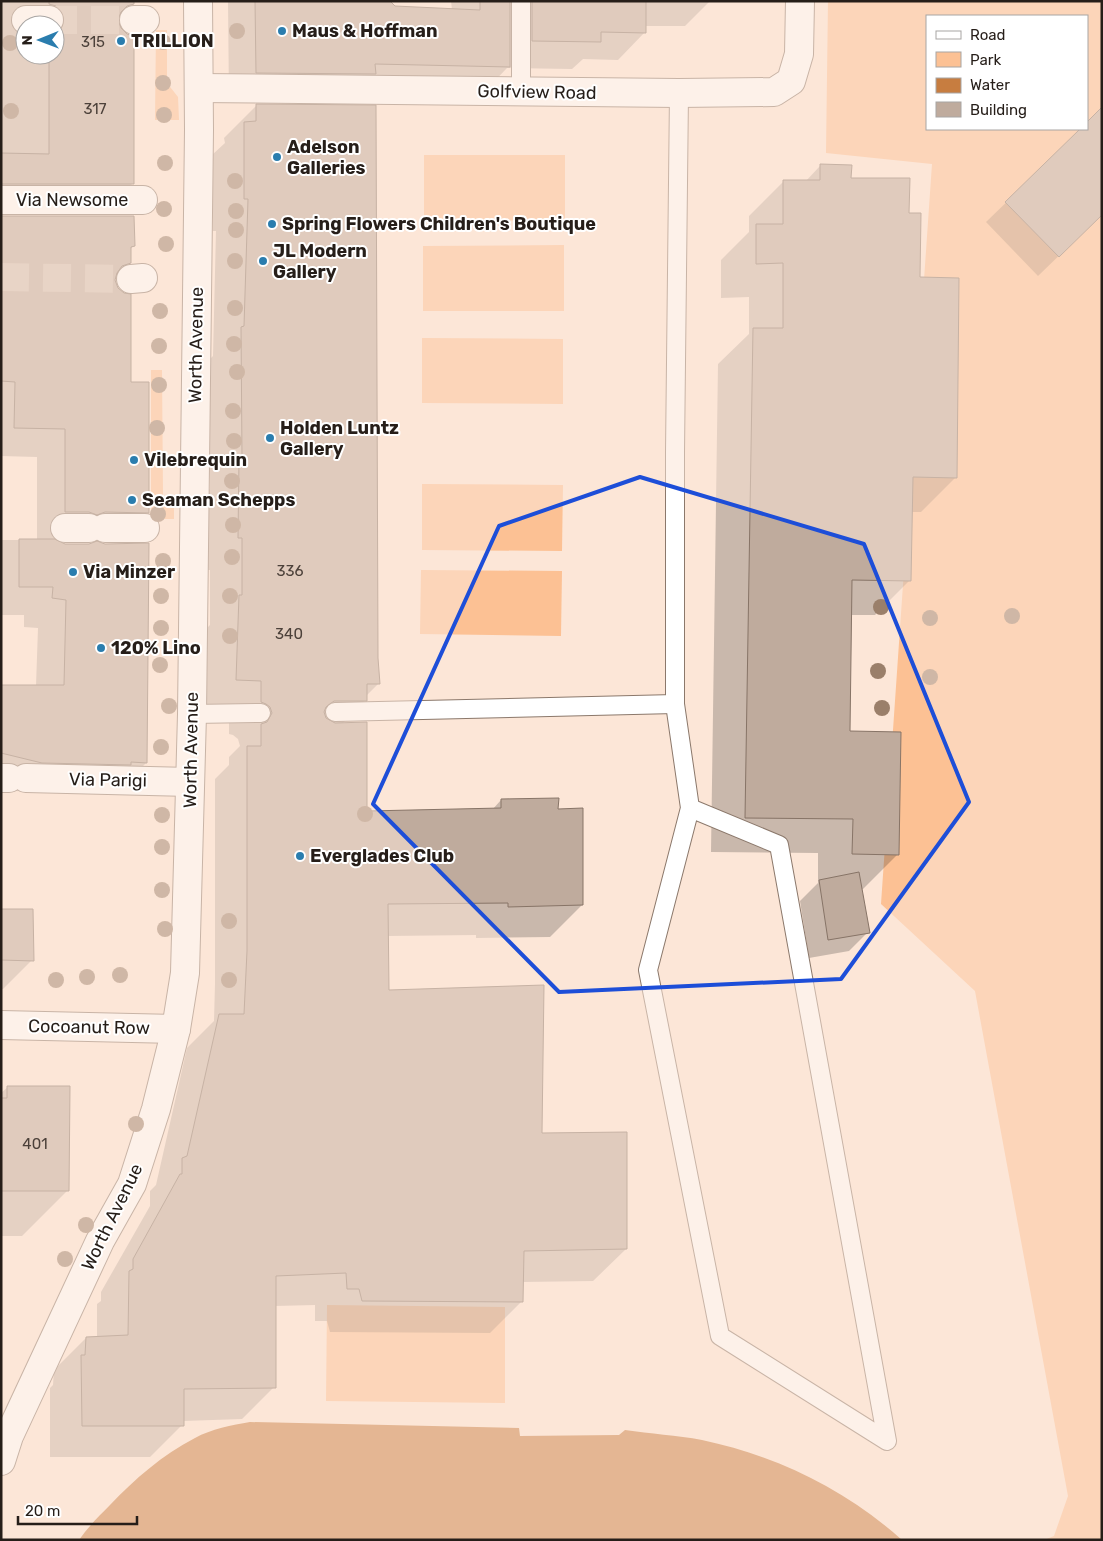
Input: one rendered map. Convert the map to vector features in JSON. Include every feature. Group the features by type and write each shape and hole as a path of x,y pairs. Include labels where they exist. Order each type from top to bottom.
{"street":[{"name":"Worth Avenue","path":"1,1461 9,1436 100,1241 132,1184 156,1109 176,1029 185,973 192,714 199,201 198,1"},
{"name":"Golfview Road","path":"199,88 521,92 774,92 791,81 799,54 800,1"},
{"name":"Via Newsome","path":"1,200 142,200"},
{"path":"86,528 145,528"},
{"name":"Via Parigi","path":"12,778 190,782"},
{"name":"Cocoanut Row","path":"1,1025 176,1029"}],"lane":[{"path":"521,1 521,92"},
{"path":"679,93 675,452 675,704 690,808 648,970 720,1336 887,1441 779,845 690,808"},
{"path":"334,712 675,704"},
{"path":"192,714 260,713"}],"highlighted area":[{"path":"640,477 864,544 969,802 841,979 559,992 373,804 499,526"}],"green space":[{"path":"828,1 1102,1 1102,1540 1044,1540 1054,1536 1068,1496 975,991 881,904 932,164 826,153"},
{"path":"156,30 167,30 167,83 178,97 179,120 155,120"},
{"path":"424,155 565,155 565,221 424,220"},
{"path":"564,245 564,311 423,311 423,246"},
{"path":"422,338 563,339 563,404 422,403"},
{"path":"151,370 162,370 163,496 174,507 174,519 151,519"},
{"path":"422,484 563,485 562,551 422,550"},
{"path":"421,570 562,571 561,636 420,634"},
{"path":"327,1305 505,1307 505,1403 326,1401"}],"water":[{"path":"250,1422 519,1428 520,1436 619,1435 625,1430 702,1440 757,1455 809,1477 857,1505 902,1540 79,1540 129,1486 171,1452 208,1432"}],"building":[{"path":"49,1 134,1 134,4 127,6 121,12 118,20 121,28 127,34 134,36 134,184 1,184 1,153 49,154 49,65 65,65 65,15 56,6 49,4"},
{"path":"255,1 390,1 395,6 480,10 480,1 510,1 510,67 375,64 376,74 256,73"},
{"path":"532,1 646,1 646,33 601,32 601,42 532,41"},
{"path":"256,104 376,105 378,658 380,684 367,684 367,701 334,701 326,707 324,712 326,718 335,723 367,722 367,811 501,808 501,799 559,798 558,809 583,808 583,905 508,907 508,903 388,904 389,990 544,985 542,1133 627,1132 627,1249 524,1251 523,1302 362,1301 359,1289 347,1289 346,1273 276,1276 276,1388 184,1389 184,1426 82,1426 81,1355 85,1355 86,1337 128,1335 129,1271 133,1269 133,1259 180,1174 182,1174 182,1158 187,1156 219,1014 244,1014 247,951 247,746 261,746 261,724 267,722 272,713 270,707 261,702 261,681 236,680 239,595 242,595 242,538 238,538 239,458 242,458 241,327 244,326 248,199 244,199 244,122 256,121"},
{"path":"1102,107 1102,215 1059,257 1005,202 1079,130 1088,130 1088,121"},
{"path":"820,164 852,165 851,178 910,178 909,213 921,213 920,277 959,278 957,478 913,477 911,581 852,580 850,731 901,732 899,855 852,854 853,819 745,818 753,328 783,328 783,263 756,264 756,224 783,224 783,180 820,180"},
{"path":"1,216 134,216 135,246 131,247 131,263 122,266 115,280 118,288 124,293 131,294 131,382 149,382 149,513 105,512 97,515 89,512 65,512 65,429 14,428 15,382 1,381"},
{"path":"19,539 55,539 65,544 89,544 97,541 105,544 149,543 147,763 131,762 131,765 42,763 1,753 1,685 64,685 66,600 52,598 53,587 19,587"},
{"path":"859,872 870,933 828,940 819,880"},
{"path":"1,909 33,909 34,961 1,960"},
{"path":"7,1086 70,1086 69,1191 1,1191 1,1098 7,1098"}],"tunnel":[{"path":"65,20 134,20"},
{"path":"1,277 131,279"}],"place":[{"name":"Maus & Hoffman","path":"282,31"},
{"name":"TRILLION","path":"121,41"},
{"name":"Adelson Galleries","path":"277,157"},
{"name":"Spring Flowers Children's Boutique","path":"272,224"},
{"name":"JL Modern Gallery","path":"263,261"},
{"name":"Holden Luntz Gallery","path":"270,438"},
{"name":"Vilebrequin","path":"134,460"},
{"name":"Seaman Schepps","path":"132,500"},
{"name":"Via Minzer","path":"73,572"},
{"name":"120% Lino","path":"101,648"},
{"name":"Everglades Club","path":"300,856"}]}
